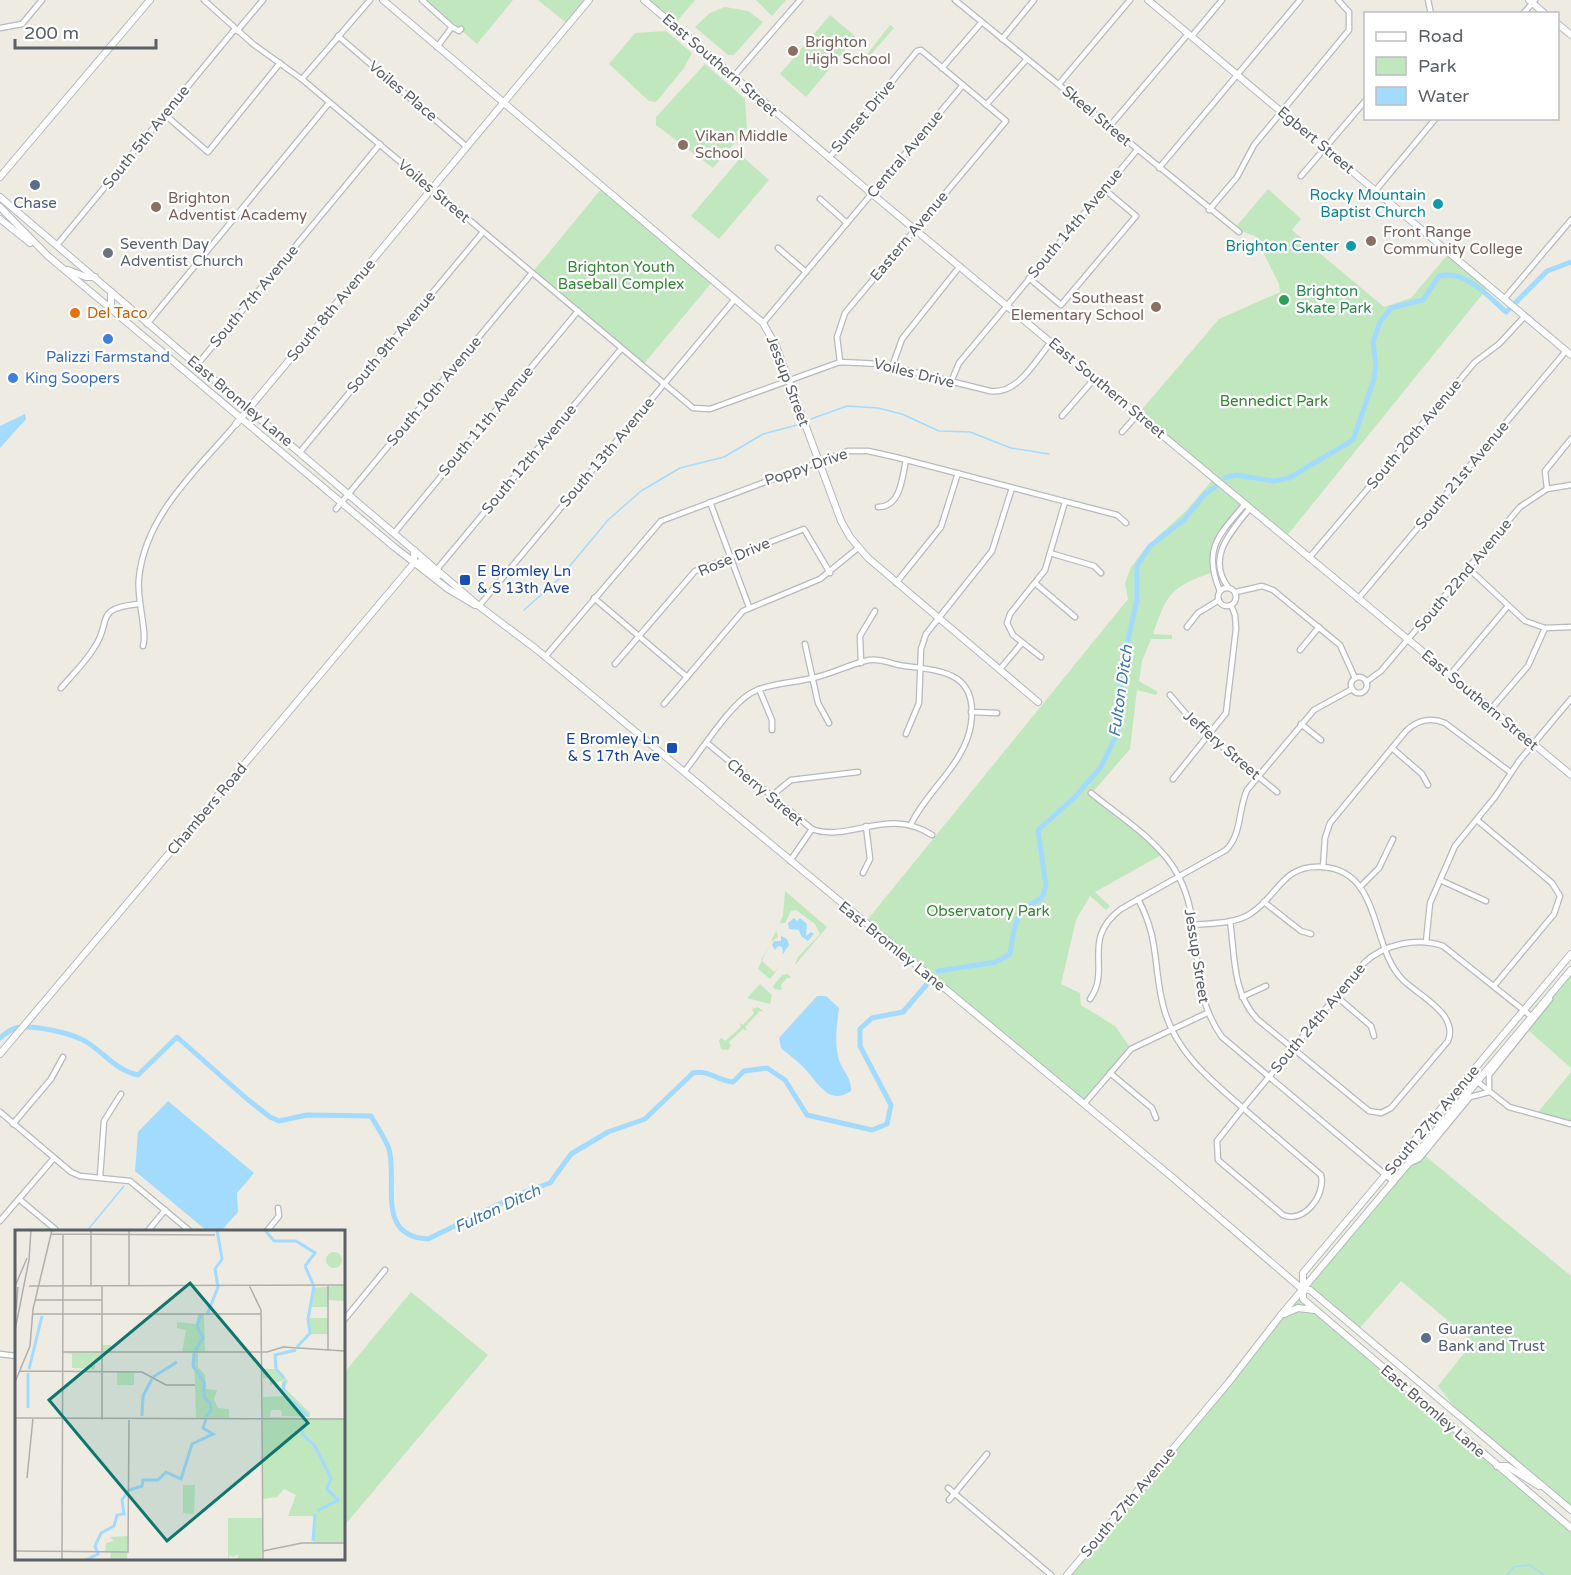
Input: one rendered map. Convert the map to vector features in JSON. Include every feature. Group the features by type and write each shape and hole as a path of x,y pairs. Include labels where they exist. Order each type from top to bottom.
{"main road":[{"path":"0,177 150,0"},
{"name":"Jessup Street","path":"383,0 763,323 771,334 841,521 858,548 896,583 1038,702"},
{"name":"South 8th Avenue","path":"236,424 590,0"},
{"name":"East Southern Street","path":"645,0 829,158 1571,775"},
{"name":"Egbert Street","path":"1148,0 1568,353"},
{"path":"1532,1 1543,12"},
{"path":"1559,26 1571,36"},
{"name":"East Bromley Lane","path":"0,197 147,324 438,568 479,606 545,657 684,772 1084,1104 1302,1289 1310,1290 1362,1332 1571,1510"},
{"name":"East Bromley Lane","path":"0,207 36,245 62,268 414,563 457,595 479,606"},
{"path":"0,219 28,243 36,245"},
{"path":"62,268 86,277 95,277"},
{"path":"110,291 111,309 123,310 140,318"},
{"path":"411,545 416,555 414,563 422,562 459,587"},
{"name":"Chambers Road","path":"0,1054 414,563"},
{"name":"South 27th Avenue","path":"1302,1289 1303,1274 1571,954"},
{"name":"South 27th Avenue","path":"1067,1575 1229,1382 1302,1289 1571,970"},
{"name":"East Bromley Lane","path":"1302,1289 1303,1299 1316,1311 1571,1528"},
{"path":"1281,1315 1298,1308 1316,1311"},
{"path":"1497,1466 1507,1466 1552,1494"}],"street":[{"path":"0,28 22,24 42,0"},
{"name":"Voiles Street","path":"204,0 236,30 302,79 380,144 431,190 663,384"},
{"name":"South 5th Avenue","path":"57,245 164,114 262,0"},
{"path":"302,79 370,0"},
{"path":"422,0 452,27 459,31 461,29"},
{"path":"734,76 800,0"},
{"name":"Skeel Street","path":"955,0 1209,210 1239,232"},
{"path":"1002,39 1034,0"},
{"path":"1059,84 1130,0"},
{"path":"1109,127 1222,0"},
{"path":"1160,168 1300,0"},
{"path":"1209,210 1237,177 1254,145 1349,30 1349,12 1338,0"},
{"path":"981,23 942,68 987,105 1027,58"},
{"path":"437,47 452,27"},
{"name":"Voiles Place","path":"338,36 467,147"},
{"name":"Sunset Drive","path":"829,158 917,51 921,50 942,68"},
{"path":"164,114 208,152 280,63"},
{"name":"Central Avenue","path":"763,323 963,85"},
{"path":"1301,176 1364,101"},
{"path":"147,324 329,103"},
{"name":"Eastern Avenue","path":"840,362 837,337 842,319 914,229 1006,121 987,105"},
{"path":"1376,190 1434,120"},
{"name":"South 7th Avenue","path":"197,365 380,144"},
{"name":"South 14th Avenue","path":"951,382 959,363 1137,150"},
{"path":"1029,278 1061,304 1136,216 1104,189"},
{"path":"820,200 847,223"},
{"path":"1508,301 1571,220"},
{"name":"South 9th Avenue","path":"300,452 483,232"},
{"path":"778,248 806,272"},
{"path":"892,367 902,339 960,266"},
{"name":"South 10th Avenue","path":"336,509 532,273"},
{"name":"South 13th Avenue","path":"479,606 735,299"},
{"name":"South 11th Avenue","path":"395,532 578,311"},
{"name":"South 20th Avenue","path":"1309,558 1475,362 1499,344 1526,316"},
{"name":"Voiles Drive","path":"663,384 690,406 707,410 840,362 866,362 990,391 1008,390 1017,383 1051,342"},
{"name":"South 12th Avenue","path":"438,568 621,349"},
{"name":"South 21st Avenue","path":"1358,599 1568,353"},
{"path":"1062,416 1095,378"},
{"path":"1122,432 1138,414"},
{"name":"South 8th Avenue","path":"143,646 145,638 138,604 140,568 153,527 170,501 236,424"},
{"path":"1547,489 1545,471 1571,439"},
{"name":"Poppy Drive","path":"545,657 654,528 669,517 842,453 863,450 906,460 1117,515 1126,523"},
{"path":"878,507 889,506 895,499 906,460"},
{"path":"896,583 941,527 958,473"},
{"name":"South 22nd Avenue","path":"1366,682 1381,671 1520,507 1547,489 1571,485"},
{"path":"906,734 919,704 923,640 938,617 992,551 1012,488"},
{"path":"710,502 748,607"},
{"path":"1041,657 1022,643 1004,625 1045,570 1065,502"},
{"path":"1248,506 1221,548 1219,566 1228,587 1236,592 1262,586 1274,590 1340,645 1355,678"},
{"path":"1219,600 1220,591 1211,565 1213,549 1222,532 1248,506"},
{"name":"Rose Drive","path":"615,664 691,575 703,567 804,529 830,573"},
{"path":"664,704 748,607 815,582 830,573 858,548"},
{"path":"1050,553 1094,566 1101,573"},
{"path":"1468,568 1496,591 1508,606 1526,621 1545,628 1571,627"},
{"path":"1036,584 1075,617"},
{"path":"1220,591 1228,587"},
{"path":"1219,600 1225,606 1231,605 1235,602 1236,592"},
{"path":"594,598 687,676"},
{"path":"1187,627 1198,613 1219,600"},
{"path":"61,688 96,645 107,615 118,606 138,604"},
{"path":"1173,778 1210,736 1226,713 1236,629 1235,615 1231,605"},
{"path":"1450,675 1508,606"},
{"path":"861,663 860,636 875,611"},
{"path":"1300,650 1319,627"},
{"path":"1491,709 1528,666 1545,628"},
{"path":"1000,669 1022,643"},
{"path":"805,644 818,704 829,723"},
{"path":"684,772 736,704 759,689 812,678 878,660 948,673 963,683 970,695 971,712 968,736 961,753 924,801 911,824"},
{"path":"1355,678 1361,678 1366,682 1366,689 1362,693 1357,693 1352,689 1351,683 1355,678"},
{"path":"759,689 772,720 772,730"},
{"path":"1090,999 1099,984 1097,949 1103,929 1117,912 1208,861 1231,845 1238,828 1243,798 1258,777 1301,724 1322,704 1352,689"},
{"name":"Jeffery Street","path":"1170,695 1185,714 1277,792"},
{"path":"1532,1017 1452,950 1426,942 1428,909 1455,846 1477,820 1510,772 1571,699"},
{"path":"971,712 997,712"},
{"path":"1428,713 1428,719"},
{"path":"1323,867 1325,838 1330,823 1410,727 1428,719 1449,725 1510,772"},
{"path":"1301,724 1322,740"},
{"name":"Cherry Street","path":"707,743 770,797 812,829 826,831 892,823 911,824 932,835"},
{"path":"1392,748 1422,774 1428,785"},
{"path":"770,797 790,780 858,772"},
{"name":"Jessup Street","path":"1091,793 1158,849 1179,876 1188,900 1199,986 1207,1013 1226,1042 1394,1182"},
{"path":"1477,820 1552,883 1563,896 1557,910 1494,986"},
{"path":"863,873 870,859 866,826"},
{"path":"790,861 812,829"},
{"path":"1360,887 1378,871 1393,839"},
{"path":"1192,925 1230,921 1251,913 1293,873 1304,868 1323,867 1342,872 1360,887 1371,907 1397,973 1446,1017 1450,1032 1445,1044 1395,1104 1387,1111 1369,1111 1257,1019 1242,997 1237,980 1230,921"},
{"path":"1440,880 1486,901"},
{"path":"1138,899 1152,928 1162,1002 1172,1029 1196,1066 1315,1168 1323,1182 1329,1181"},
{"path":"1264,902 1301,932 1311,934"},
{"name":"South 24th Avenue","path":"1323,1182 1317,1197 1302,1214 1293,1220 1271,1206 1223,1167 1214,1155 1216,1141 1369,958 1386,948 1426,942"},
{"path":"1242,997 1266,986"},
{"path":"1489,1092 1489,1075 1543,1010 1557,987"},
{"path":"1336,996 1371,1026 1374,1036"},
{"path":"1084,1104 1131,1048 1207,1013"},
{"path":"13,1124 55,1074 63,1057"},
{"path":"1110,1073 1152,1108 1156,1118"},
{"path":"1469,1075 1517,1111 1571,1124"},
{"path":"1408,1165 1419,1159 1470,1097 1489,1092"},
{"path":"100,1177 104,1121 121,1094"},
{"path":"1,1115 77,1175 130,1181 189,1230"},
{"path":"0,1221 54,1158"},
{"path":"19,1199 55,1229"},
{"path":"268,1230 279,1216 278,1208"},
{"path":"149,1230 165,1210"},
{"path":"345,1319 385,1270"},
{"path":"0,1354 15,1356"},
{"path":"949,1500 987,1454"},
{"path":"948,1488 1051,1575"}],"green space":[{"path":"426,0 513,0 477,44"},
{"path":"538,0 589,0 569,25"},
{"path":"644,0 695,0 674,25"},
{"path":"756,0 786,0 772,16"},
{"path":"725,7 748,11 763,22 734,55 728,55 695,27 710,13"},
{"path":"830,15 856,37 806,97 780,74"},
{"path":"890,25 894,28 867,59 865,57"},
{"path":"666,31 692,53 684,68 656,102 649,101 609,64 635,33"},
{"path":"705,64 745,99 747,128 713,168 656,125 656,117"},
{"path":"742,156 769,180 719,239 691,216"},
{"name":"Brighton Youth Baseball Complex","path":"602,188 713,281 642,366 532,273"},
{"path":"1268,189 1301,219 1292,230 1384,307 1411,298 1450,252 1490,285 1285,538 1245,504 1216,542 1213,572 1179,588 1167,600 1153,634 1172,635 1172,639 1151,639 1142,661 1139,681 1158,692 1156,695 1137,690 1130,749 1092,793 1163,854 1095,892 1110,906 1106,910 1090,896 1076,920 1061,984 1080,993 1081,1005 1115,1026 1131,1049 1084,1104 864,924 1128,599 1125,584 1131,567 1147,546 1186,511 1214,478 1138,414 1219,319 1280,292 1279,284 1255,236 1234,229"},
{"path":"785,891 827,927 795,964 798,957 820,934 815,924 796,910 791,911 785,923 780,923 778,926 783,916"},
{"path":"776,931 778,937 769,945"},
{"path":"762,961 774,972 780,966 770,979 758,969"},
{"path":"1571,970 1571,1068 1527,1029"},
{"path":"788,974 791,978 787,978 781,985 782,990 774,989 773,986 782,975"},
{"path":"760,984 772,995 770,1004 747,998"},
{"path":"758,1007 764,1012 760,1011 745,1027 747,1031 743,1029 729,1042 731,1046 728,1050 721,1049 719,1040 722,1038 725,1041 741,1027 739,1023 743,1025 754,1013 752,1009"},
{"path":"1571,1072 1571,1124 1535,1116"},
{"path":"1423,1154 1571,1276 1571,1510 1467,1423 1438,1386 1473,1342 1401,1281 1358,1330 1310,1290 1304,1290 1408,1165"},
{"path":"411,1292 488,1355 345,1525 345,1372"},
{"path":"1302,1292 1304,1302 1571,1528 1571,1575 1067,1575"}],"water":[{"path":"25,414 26,419 0,448 0,426"},
{"path":"794,918 797,921 800,918 807,924 806,936 811,932 814,934 808,941 801,936 799,930 789,929 788,923"},
{"path":"781,936 787,939 789,945 783,954 782,947 778,946 775,950 772,945 774,941 781,941"},
{"path":"817,996 826,996 839,1008 836,1034 837,1054 851,1087 851,1091 843,1095 831,1095 825,1091 781,1048 779,1038"},
{"path":"168,1101 254,1173 237,1193 238,1212 222,1230 206,1230 135,1171 138,1132"}],"waterway":[{"name":"Fulton Ditch","path":"1225,478 1236,475 1274,481 1289,478 1353,440 1374,379 1376,365 1373,342 1380,322 1391,308 1423,300 1439,276 1449,275 1467,280 1476,285 1506,312 1547,271 1571,262"},
{"path":"811,419 847,406 878,408 902,414 939,431 970,432 1011,448 1049,454"},
{"path":"524,610 559,579 608,520 641,491 680,468 724,457 763,434 797,425"},
{"name":"Fulton Ditch","path":"938,971 996,962 1010,954 1020,914 1042,898 1046,886 1038,830 1074,798 1101,767 1117,734 1123,661 1137,600 1137,566 1150,546 1184,520 1204,495 1215,487"},
{"name":"Fulton Ditch","path":"0,1038 12,1029 23,1027 42,1028 63,1033 82,1039 117,1066 138,1075 177,1037 247,1099 270,1117 279,1121 307,1115 371,1116 389,1149 392,1206 395,1218 401,1228 411,1236 428,1239 524,1192 550,1183 571,1154 608,1132 645,1119 693,1073 708,1074 733,1082 744,1071 767,1068 785,1080 807,1115 872,1130 887,1124 891,1105 860,1046 860,1029 872,1018 903,1012 927,984"},
{"path":"88,1230 124,1186"},
{"path":"1507,1575 1514,1567 1530,1565 1544,1575"}],"place":[{"name":"Brighton High School","path":"793,51"},
{"name":"Vikan Middle School","path":"683,145"},
{"name":"Chase","path":"35,185"},
{"name":"Rocky Mountain Baptist Church","path":"1438,204"},
{"name":"Brighton Adventist Academy","path":"156,207"},
{"name":"Front Range Community College","path":"1371,241"},
{"name":"Brighton Center","path":"1351,246"},
{"name":"Seventh Day Adventist Church","path":"108,253"},
{"name":"Brighton Skate Park","path":"1284,300"},
{"name":"Southeast Elementary School","path":"1156,307"},
{"name":"Del Taco","path":"75,313"},
{"name":"Palizzi Farmstand","path":"108,339"},
{"name":"King Soopers","path":"13,378"},
{"name":"E Bromley Ln & S 13th Ave","path":"465,580"},
{"name":"E Bromley Ln & S 17th Ave","path":"672,748"},
{"name":"Guarantee Bank and Trust","path":"1426,1338"}],"park label":[{"name":"Bennedict Park","path":"1274,401"},
{"name":"Observatory Park","path":"988,911"}]}
